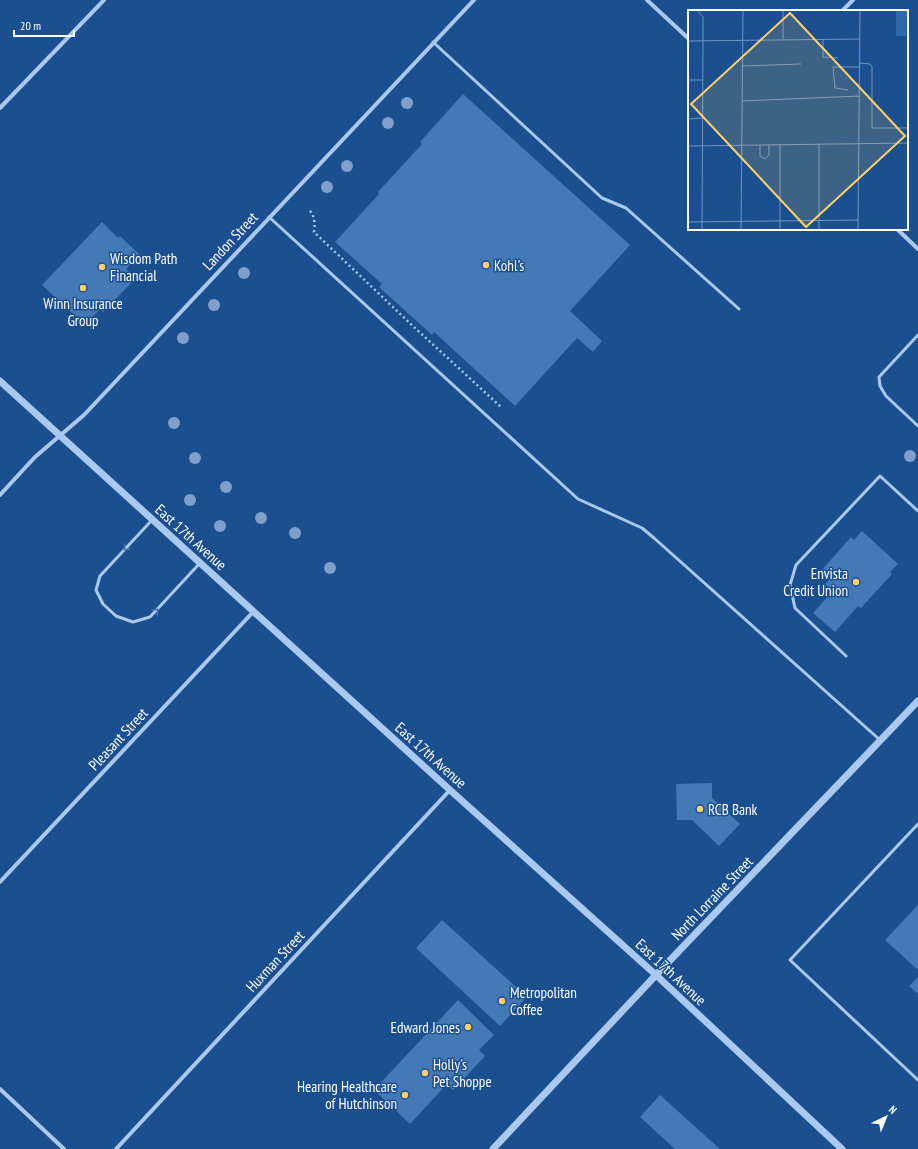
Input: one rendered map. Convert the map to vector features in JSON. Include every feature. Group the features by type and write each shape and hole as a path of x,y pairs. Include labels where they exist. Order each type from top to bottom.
{"street":[{"path":"0,108 104,0"},
{"name":"Landon Street","path":"0,495 35,457 84,415 474,0"},
{"path":"647,0 688,37"},
{"path":"843,10 853,0"},
{"path":"898,230 918,249"},
{"name":"East 17th Avenue","path":"0,381 656,975 842,1149"},
{"name":"Pleasant Street","path":"0,882 254,611"},
{"name":"North Lorraine Street","path":"493,1149 656,975 918,701"},
{"name":"Huxman Street","path":"116,1149 450,790"},
{"path":"0,1089 64,1149"}],"lane":[{"path":"433,42 602,198 626,208 739,309"},
{"path":"269,217 578,499 642,528 881,741"},
{"path":"918,335 879,377 880,386 886,396 918,426"},
{"path":"846,656 795,608 790,585 796,566 880,476 918,511"},
{"path":"152,520 100,576 96,590 103,604 116,616 133,622 150,617 200,563"},
{"path":"918,824 790,960 918,1080"}],"path":[{"path":"310,211 313,215 314,232 415,328 501,406"}],"building":[{"name":"Kohl's","path":"463,94 630,245 570,311 602,341 593,352 577,338 515,406 434,332 432,335 379,287 382,284 335,242 379,194 378,192 422,144 420,142"},
{"path":"102,222 118,238 120,236 140,255 126,269 136,278 103,312 100,309 85,325 42,285"},
{"name":"Envista Credit Union","path":"862,531 898,564 890,572 892,574 861,608 858,606 835,632 813,613 833,591 825,584 829,580 820,572 851,537 854,540"},
{"name":"RCB Bank","path":"712,783 712,798 740,824 719,846 692,820 677,820 676,784"},
{"path":"918,905 918,970 885,940"},
{"path":"442,920 527,997 500,1026 416,948"},
{"path":"918,977 918,994 909,986"},
{"path":"458,1000 494,1035 479,1050 485,1056 453,1090 447,1084 410,1124 374,1090"},
{"path":"660,1095 720,1149 675,1149 640,1117"}],"place":[{"name":"Kohl's","path":"486,265"},
{"name":"Wisdom Path Financial","path":"102,267"},
{"name":"Winn Insurance Group","path":"83,288"},
{"name":"Envista Credit Union","path":"856,582"},
{"name":"RCB Bank","path":"700,809"},
{"name":"Metropolitan Coffee","path":"502,1001"},
{"name":"Edward Jones","path":"468,1027"},
{"name":"Holly's Pet Shoppe","path":"425,1073"},
{"name":"Hearing Healthcare of Hutchinson","path":"405,1095"}]}
